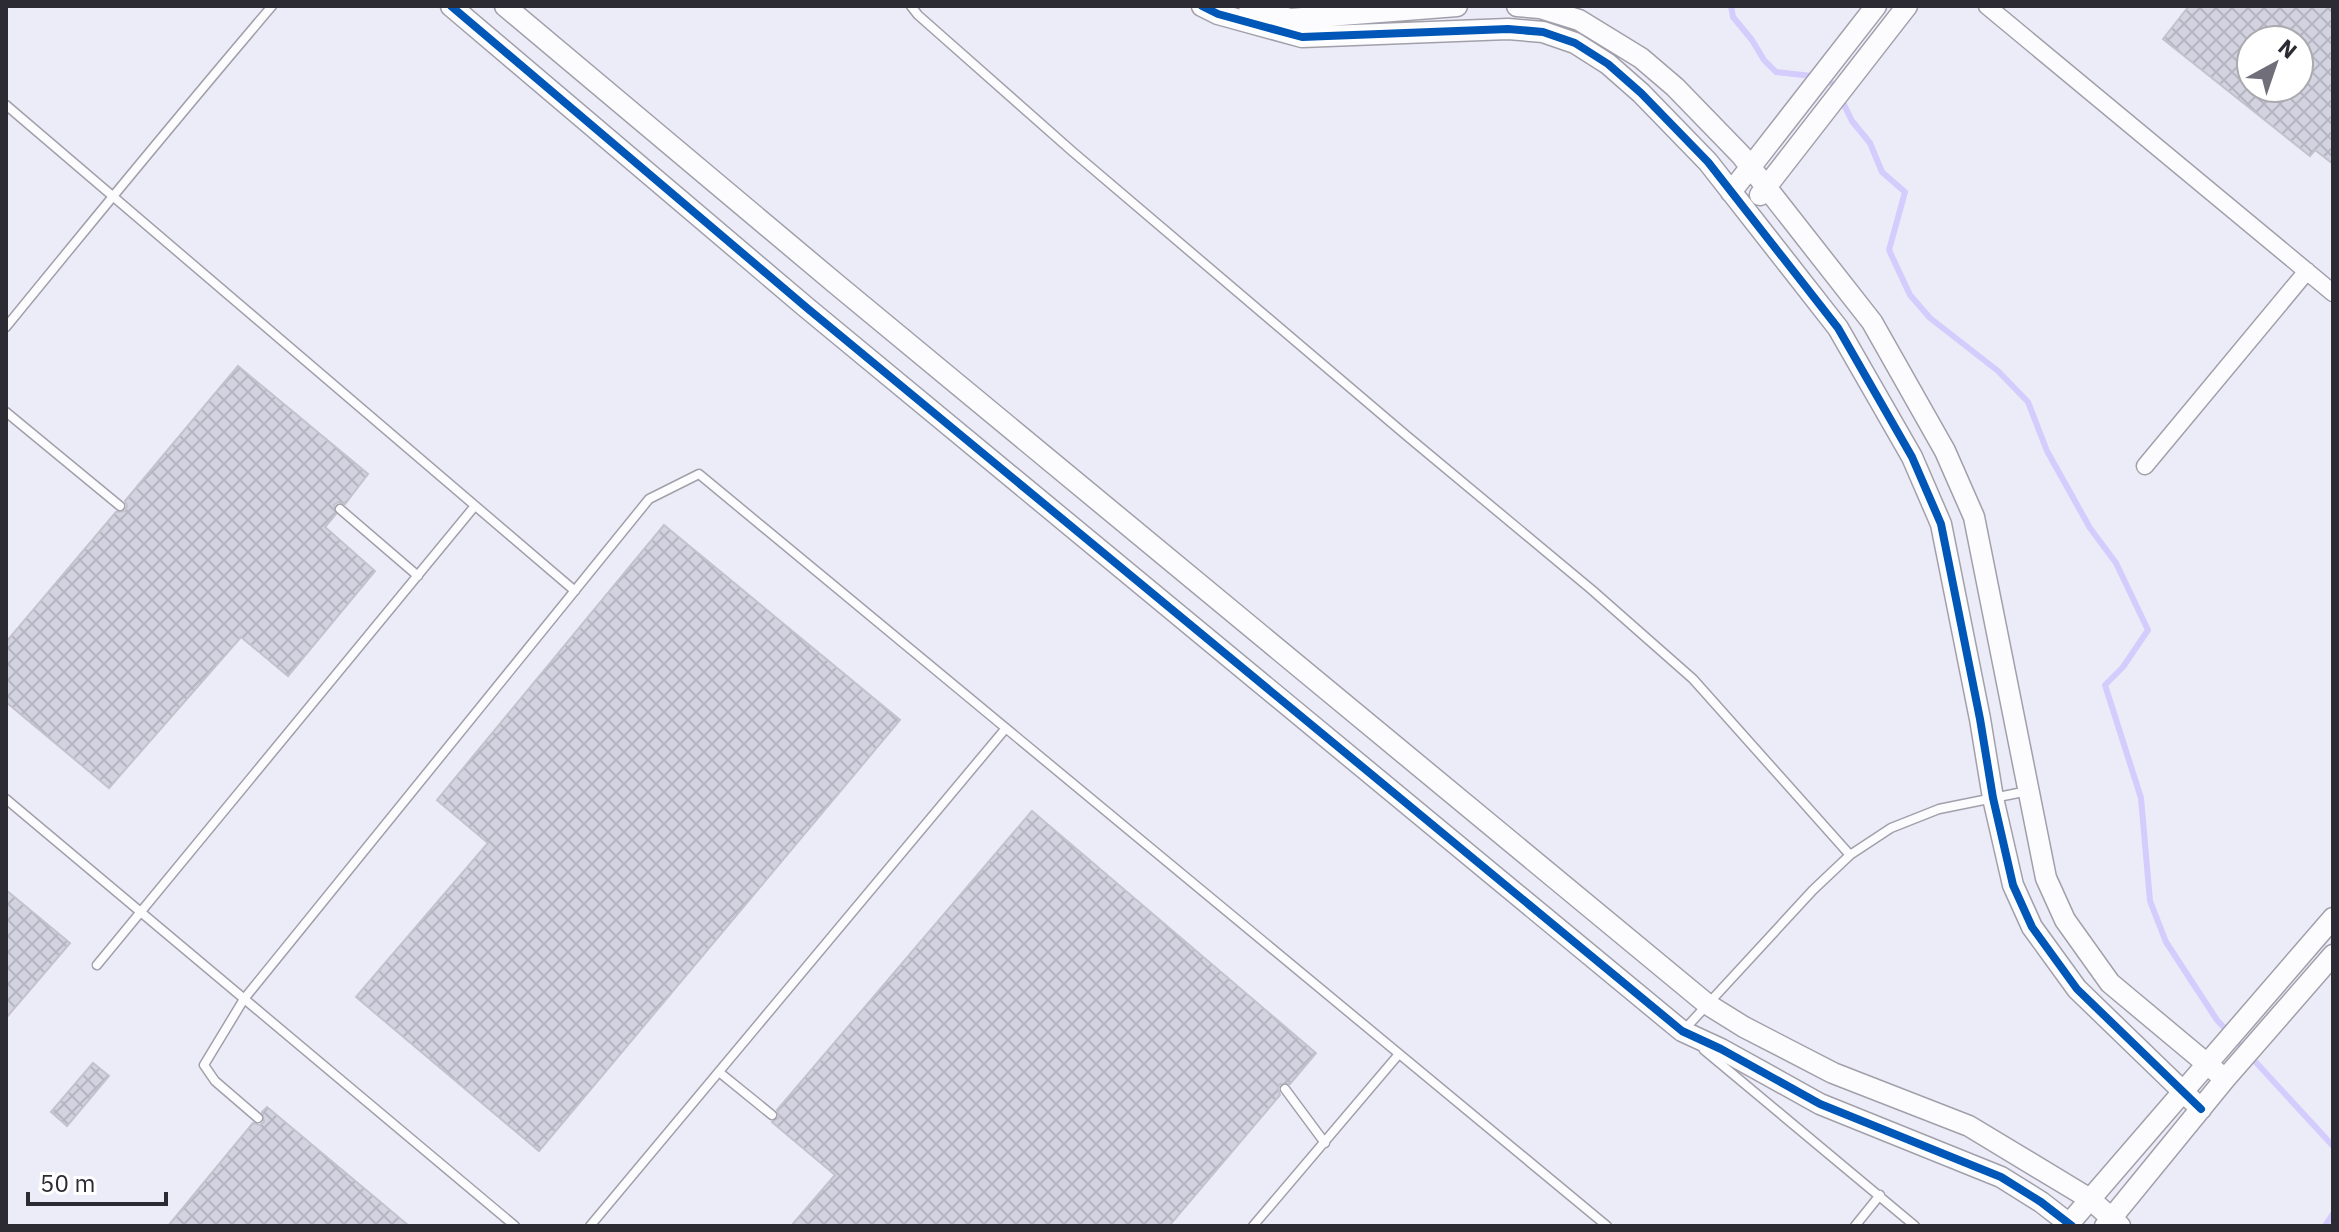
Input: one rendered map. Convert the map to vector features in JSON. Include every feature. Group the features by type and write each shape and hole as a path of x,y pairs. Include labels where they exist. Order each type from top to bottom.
{"street":[{"path":"451,6 807,308 1682,1031 1820,1104 2001,1177 2069,1225 2333,918"},
{"path":"505,6 847,294 1707,1004 1744,1027 1833,1073 1969,1126 2090,1199 2112,1223 2225,1079 2333,955"},
{"path":"1202,6 1244,22 1302,37 1508,29 1543,32 1565,39 1608,64 1708,162 1838,328 1912,457 1941,524 1993,798 2013,885 2032,927 2077,989 2201,1109"},
{"path":"1249,6 1290,19 1457,6"},
{"path":"1517,6 1540,8 1579,20 1641,58 1675,87 1750,167 1872,322 1945,451 1974,517 2046,878 2065,920 2110,983 2225,1079"},
{"path":"1731,192 1876,6"},
{"path":"1747,212 1907,6"},
{"path":"1987,6 2333,293"},
{"path":"2145,466 2307,271"}],"lane":[{"path":"6,327 114,197 139,161 272,6"},
{"path":"911,6 1073,152 1592,590 1693,679 1850,855"},
{"path":"6,105 575,591"},
{"path":"6,412 120,506"},
{"path":"258,1118 215,1081 204,1065 244,999 649,499 699,474 1607,1226"},
{"path":"97,965 474,507"},
{"path":"340,509 418,576"},
{"path":"590,1226 1006,728"},
{"path":"1915,1226 1682,1031 1813,890 1850,855 1891,828 1939,809 2029,791"},
{"path":"6,799 515,1226"},
{"path":"1253,1226 1399,1054"},
{"path":"719,1072 772,1115"},
{"path":"1285,1089 1325,1143"},
{"path":"1855,1226 1880,1195"}],"building":[{"path":"2189,6 2333,6 2333,164 2315,150 2310,156 2245,104 2315,104 2315,24 2235,24 2235,96 2163,39"},
{"path":"238,366 368,474 345,504 338,502 334,505 336,514 325,527 375,571 288,676 241,637 109,788 6,702 6,642 116,512 125,511 125,501"},
{"path":"664,525 900,720 539,1151 356,997 488,843 437,800"},
{"path":"1032,811 1316,1053 1290,1084 1280,1084 1280,1095 1169,1226 791,1226 835,1175 772,1122 779,1117 777,1110"},
{"path":"6,890 70,943 6,1018"},
{"path":"93,1063 109,1076 67,1126 51,1112"},
{"path":"267,1107 409,1226 168,1226 253,1123 260,1125 264,1122 262,1112"}],"waterway":[{"path":"1731,6 1733,17 1776,72 1812,76 1834,84 1852,121 1870,143 1882,172 1905,192 1889,250 1910,295 1930,318 1998,371 2028,402 2047,451 2090,528 2116,563 2148,630 2123,667 2105,685 2141,798 2150,901 2166,942 2217,1020 2333,1146"},
{"path":"2325,1226 2333,1214"}],"cycle path":[{"path":"451,6 807,308 1682,1031 1820,1104 2001,1177 2072,1226"},
{"path":"1202,6 1218,14 1302,37 1508,29 1543,32 1575,43 1608,64 1708,162 1838,328 1912,457 1941,524 1993,798 2013,885 2032,927 2077,989 2201,1109"}]}
